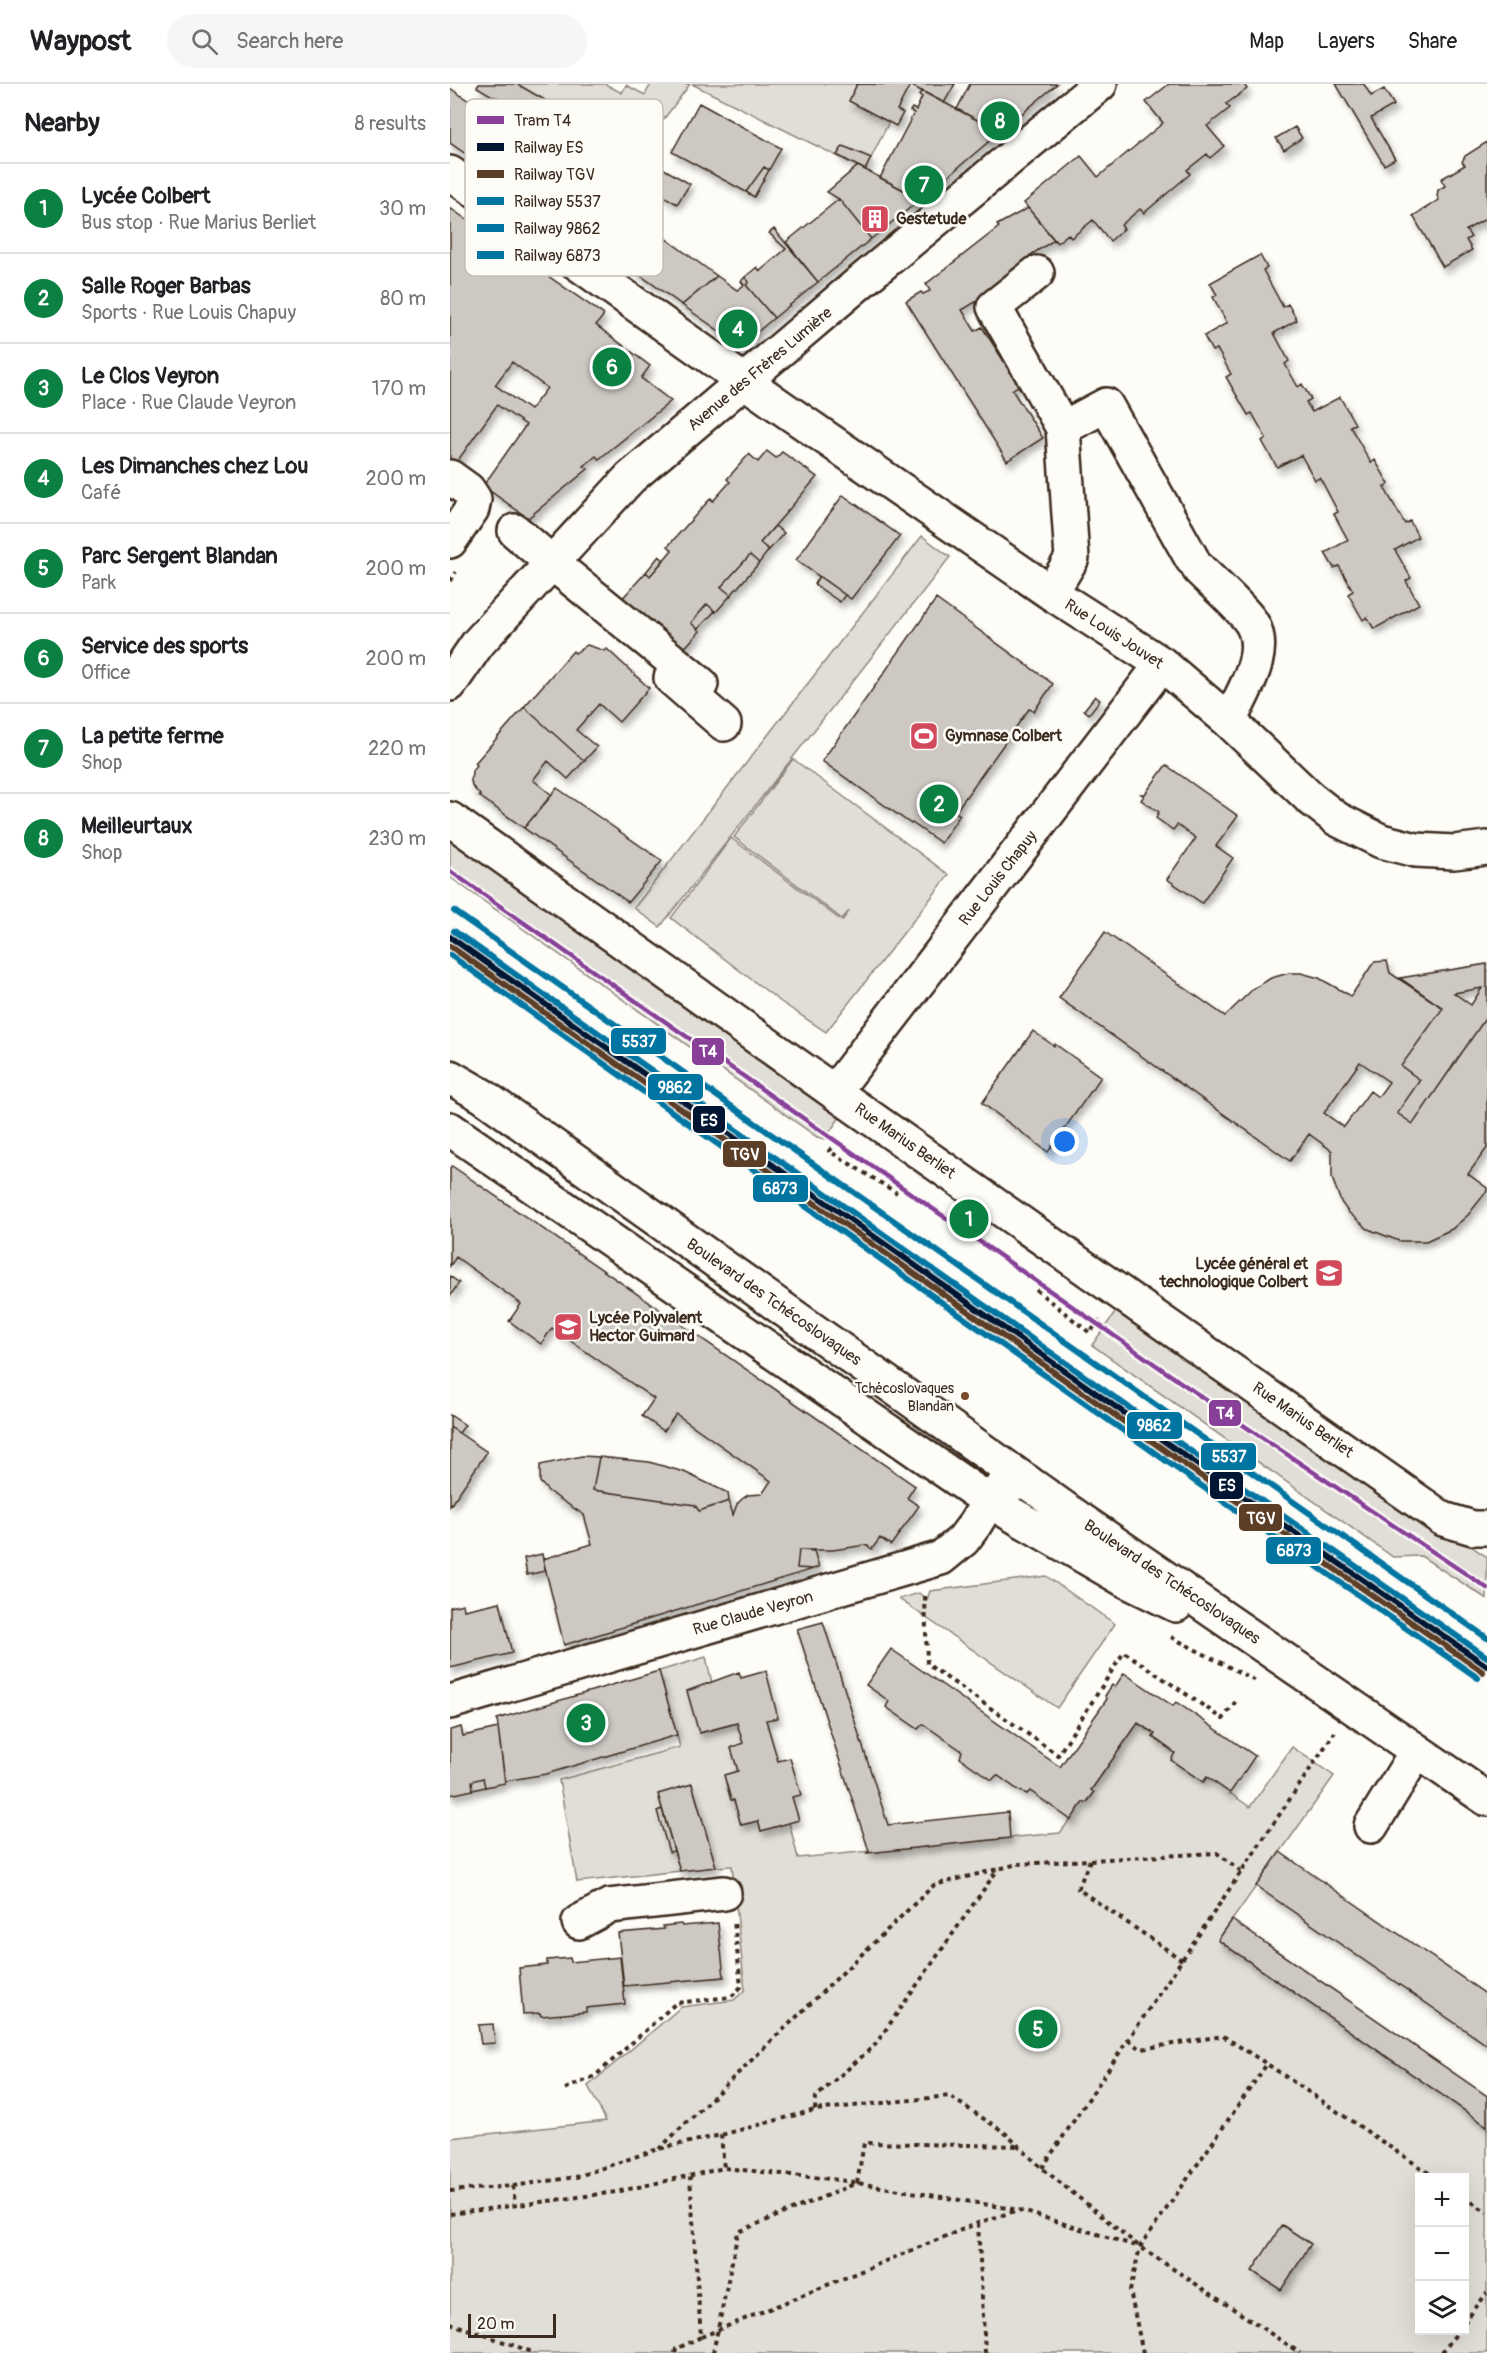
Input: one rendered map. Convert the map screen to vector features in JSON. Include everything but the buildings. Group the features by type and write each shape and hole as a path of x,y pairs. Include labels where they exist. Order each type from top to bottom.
{"street":[{"name":"Avenue des Frères Lumière","path":"450,684 478,643 630,478 858,284 1100,84"},
{"name":"Rue Louis Jouvet","path":"450,173 465,184"},
{"path":"1037,273 994,307 1063,428 1072,558 1051,593"},
{"name":"Rue Louis Jouvet","path":"595,276 1051,593 1162,664 1229,721 1316,804 1336,819 1366,835 1400,846 1435,852 1487,848"},
{"path":"1063,428 1106,405 1196,564 1250,619 1257,636 1258,652 1250,677 1229,721"},
{"path":"450,477 468,490 474,498 472,509 450,541"},
{"path":"516,531 548,566 724,724"},
{"path":"548,566 701,684"},
{"name":"Rue Louis Chapuy","path":"834,1092 1162,664"},
{"name":"Rue Marius Berliet","path":"450,819 834,1092 1443,1519 1473,1528 1487,1528"},
{"path":"450,1070 483,1096"},
{"name":"Boulevard des Tchécoslovaques","path":"450,1077 483,1096 1026,1481 1487,1799"},
{"name":"Boulevard des Tchécoslovaques","path":"450,1129 989,1501 1125,1580 1275,1652"},
{"name":"Rue Claude Veyron","path":"450,1702 941,1558 963,1540 989,1501 1004,1485 1026,1481"},
{"path":"1371,1826 1417,1752"},
{"path":"579,1922 609,1906 724,1893"}],"path":[{"path":"450,581 455,574"},
{"path":"832,1148 830,1151 897,1192"},
{"path":"1036,1290 1090,1333 1107,1308"},
{"path":"926,1598 927,1664 1058,1755 1124,1652 1223,1719 1236,1701"},
{"path":"1042,2168 1337,1728"},
{"path":"658,2149 934,1885 1018,1864 1217,1853 1241,1870"},
{"path":"1090,1860 1078,1889 1182,1960"},
{"path":"815,2110 816,2097 875,2045 998,1869"},
{"path":"565,2089 595,2076 676,2003 730,1997 741,1987 732,1901 724,1893"},
{"path":"1128,2040 1141,2049 1223,2036 1429,2173"},
{"path":"1143,2353 1130,2290 1140,2247 1266,2064"},
{"path":"450,2191 513,2186 576,2176 658,2149 815,2110 949,2096 1004,2132 1042,2168 1140,2247 1300,2353"},
{"path":"721,2135 724,2169"},
{"path":"713,2353 738,2232 857,2183 864,2143 1020,2146"},
{"path":"450,2214 616,2192 724,2169 840,2180 1019,2210 1140,2247"},
{"path":"690,2177 701,2337"},
{"path":"513,2186 515,2204"},
{"path":"1469,2200 1487,2212"},
{"path":"675,2353 676,2349 701,2337 978,2223 1019,2210"},
{"path":"978,2223 985,2353"},
{"path":"1469,2317 1486,2295"},
{"path":"450,2323 534,2353"},
{"path":"1443,2353 1456,2335"}],"shaded area":[{"path":"517,84 605,84 622,93 626,85 645,95 651,84 690,84 663,120 663,99 543,99"},
{"path":"692,84 857,84 849,101 889,122 865,170"},
{"path":"922,536 950,557 660,927 634,908"},
{"path":"793,759 949,875 826,1032 781,1002 671,918 731,838 842,921 849,911 842,919 734,837"},
{"path":"450,841 840,1117 825,1139 817,1137 450,877"},
{"path":"1120,1306 1136,1322 1487,1557 1487,1599 1421,1556 1393,1557 1092,1345"},
{"path":"1046,1576 1115,1624 1057,1708 899,1599 919,1593 927,1600 930,1591"},
{"path":"706,1657 712,1683 687,1691 700,1733 737,1723 743,1743 731,1748 738,1771 724,1775 741,1825 758,1821 761,1831 789,1822 798,1858 1060,1833 1083,1802 1087,1803 1094,1793 1091,1790 1138,1723 1155,1734 1153,1737 1175,1753 1171,1760 1203,1782 1207,1777 1250,1807 1292,1747 1334,1776 1218,1940 1487,2126 1487,2353 450,2353 450,2138 606,2121 588,2086 681,2007 734,2000 745,1990 732,1866 716,1867 692,1784 658,1794 662,1809 658,1811 669,1852 674,1851 680,1871 577,1882 559,1780 680,1747 659,1671"}],"tram line":[{"name":"T4","path":"450,871 1216,1407 1487,1588"}],"rail line":[{"name":"5537","path":"454,911 1487,1638"},
{"name":"9862","path":"454,931 1243,1488 1487,1657"},
{"name":"ES","path":"450,937 1239,1494 1487,1666"},
{"name":"TGV","path":"450,946 1235,1500 1483,1672"},
{"name":"6873","path":"450,955 1230,1506 1478,1678"}],"place":[{"name":"Meilleurtaux","path":"1000,121"},
{"name":"La petite ferme","path":"924,185"},
{"name":"Gestetude","path":"875,219"},
{"name":"Les Dimanches chez Lou","path":"738,329"},
{"name":"Service des sports","path":"612,367"},
{"name":"Gymnase Colbert","path":"924,736"},
{"name":"Salle Roger Barbas","path":"939,804"},
{"name":"Lycée Colbert","path":"969,1219"},
{"name":"Lycée général et technologique Colbert","path":"1329,1273"},
{"name":"Lycée Polyvalent Hector Guimard","path":"568,1327"},
{"name":"Tchécoslovaques Blandan","path":"965,1396"},
{"name":"Le Clos Veyron","path":"586,1723"},
{"name":"Parc Sergent Blandan","path":"1038,2029"}]}
